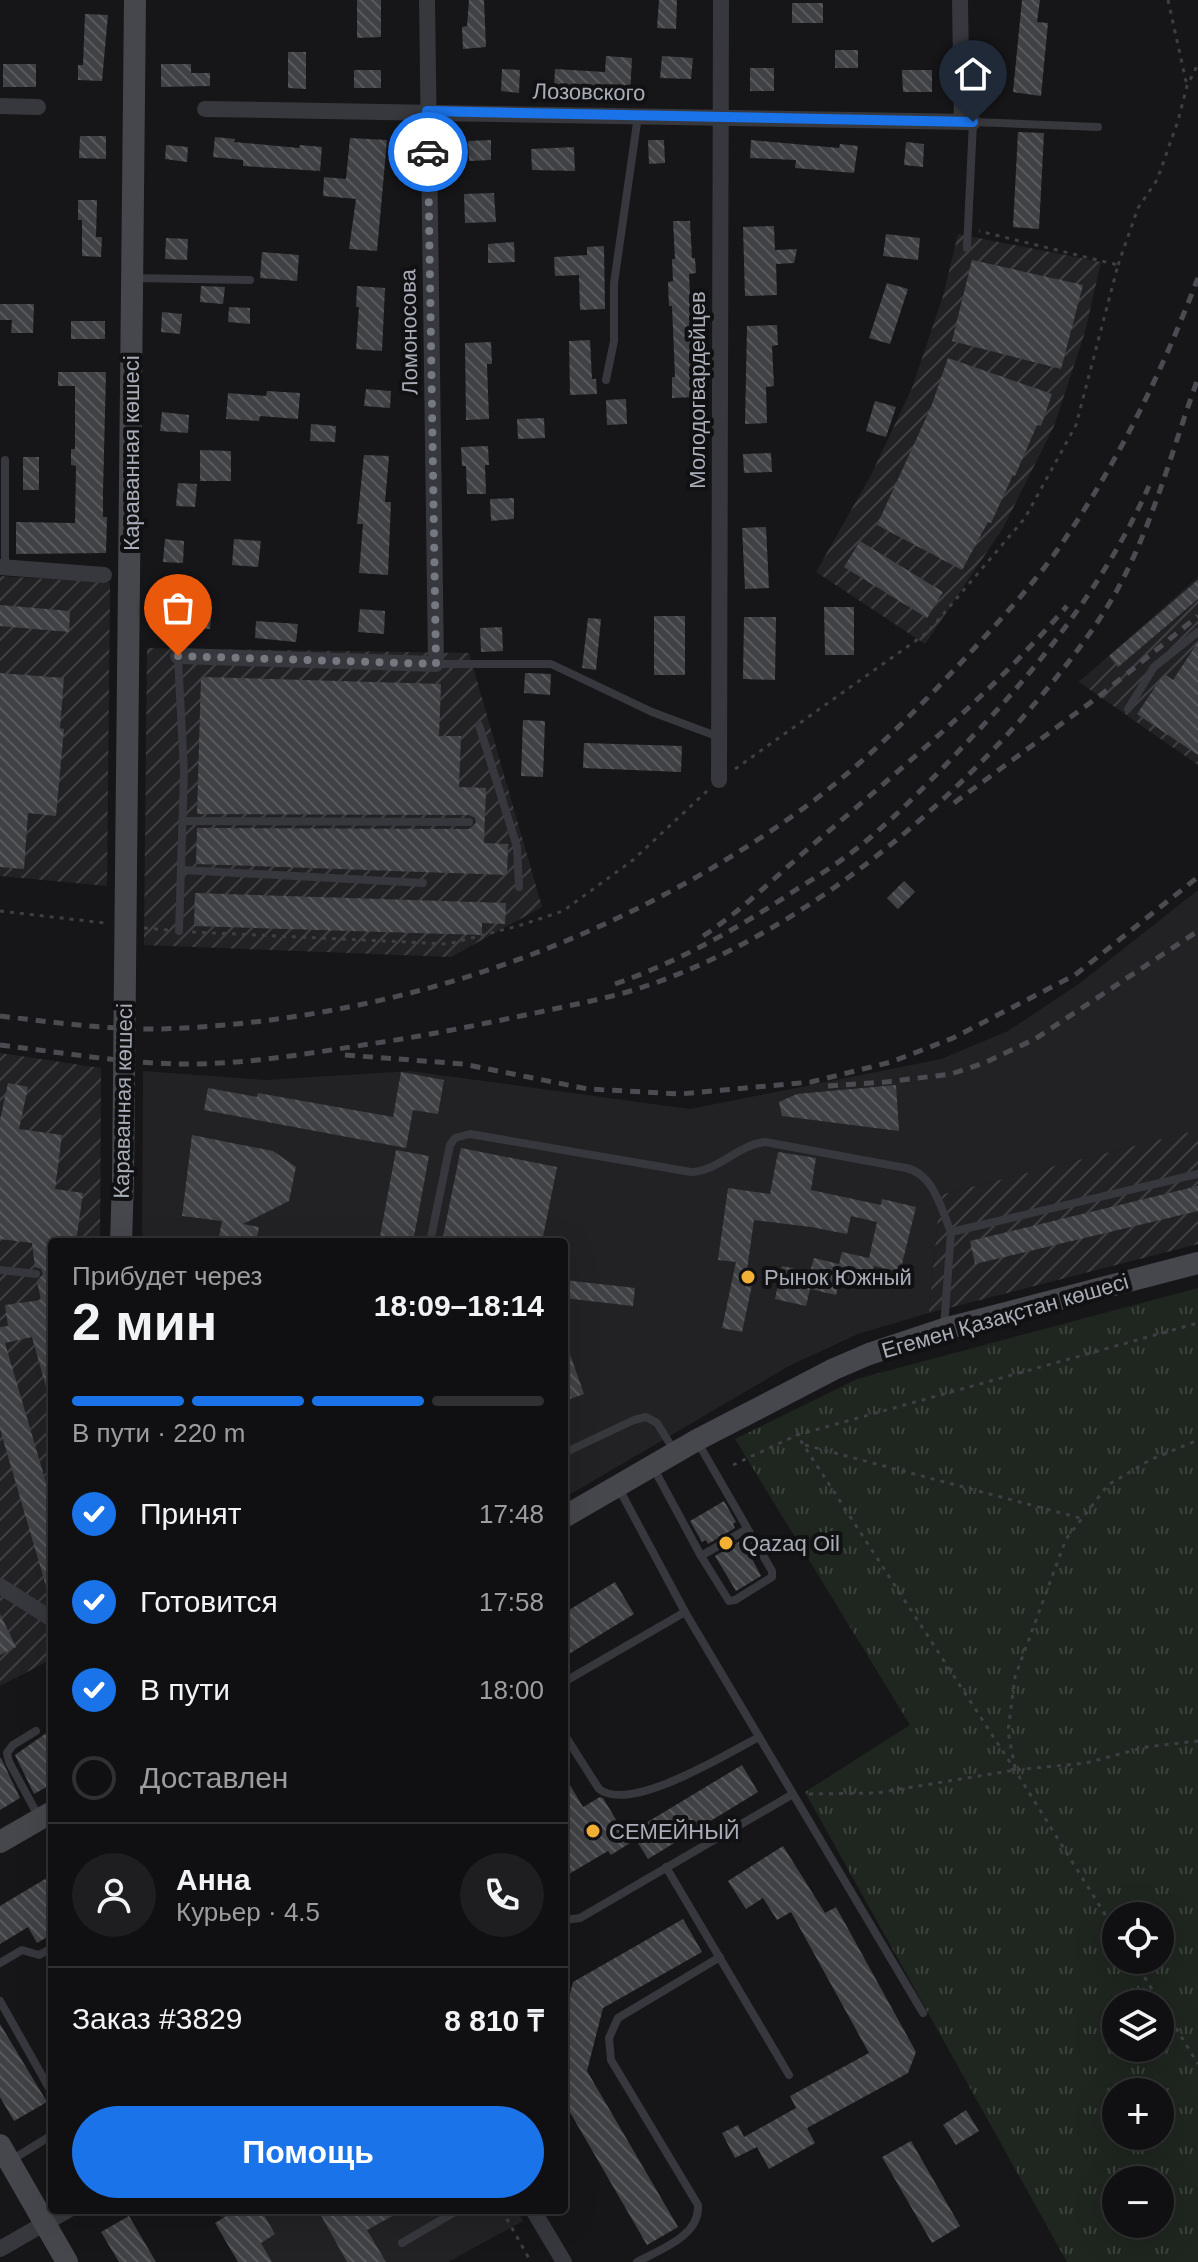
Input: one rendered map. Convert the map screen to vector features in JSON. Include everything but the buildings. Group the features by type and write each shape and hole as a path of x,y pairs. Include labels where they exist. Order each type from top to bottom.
{"main road":[{"name":"Караванная көшесі","path":"121,1238 135,0"},
{"name":"Егемен Қазақстан көшесі","path":"568,1515 697,1440 834,1369 944,1329 1198,1263"},
{"path":"0,1842 48,1817"},
{"path":"0,1852 48,1817"},
{"path":"5,2153 67,2262"}],"street":[{"name":"Ломоносова","path":"427,0 436,664"},
{"name":"Молодогвардейцев","path":"719,780 721,0"},
{"path":"960,0 967,122"},
{"path":"0,106 38,107"},
{"name":"Лозовского","path":"205,109 967,122"},
{"path":"3,567 104,575"},
{"path":"178,656 436,664"},
{"path":"0,1586 48,1616"},
{"path":"0,2249 61,2214"},
{"path":"535,2214 564,2262"}],"lane":[{"path":"606,380 614,341 614,283 638,115"},
{"path":"967,248 967,122 1098,127"},
{"path":"132,278 250,280"},
{"path":"3,567 5,460"},
{"path":"1128,709 1154,667 1198,632"},
{"path":"178,656 184,772 179,931"},
{"path":"436,664 551,664 652,712 719,737"},
{"path":"479,725 517,847 519,887"},
{"path":"183,821 469,822"},
{"path":"183,870 423,883"},
{"path":"431,1238 450,1145 455,1138 470,1134 691,1172 707,1170 746,1146 765,1142 915,1170 927,1179 951,1232 944,1329"},
{"path":"951,1232 1198,1174"},
{"path":"0,1270 36,1274"},
{"path":"568,1451 646,1417 657,1423 675,1453"},
{"path":"653,1466 729,1601 768,1581 772,1571 697,1440"},
{"path":"618,1486 685,1612 923,2013"},
{"path":"701,1556 747,1529"},
{"path":"568,1680 685,1612"},
{"path":"36,1731 13,1745 7,1753 9,1762 48,1817"},
{"path":"568,1740 599,1789 605,1794 619,1796 663,1784 759,1737"},
{"path":"568,1920 580,1918 793,1794"},
{"path":"666,1867 789,2075"},
{"path":"0,1963 22,1950 39,1955 48,1950"},
{"path":"637,2262 694,2227 699,2216 698,2205 611,2060 609,2038 618,2018 720,1957"},
{"path":"0,2001 48,2086"},
{"path":"5,2153 48,2137"},
{"path":"402,2243 451,2214"}],"path":[{"path":"1168,0 1187,86"},
{"path":"132,926 448,944 563,911 621,869 719,780 928,632 1025,518 1076,425 1118,265 1138,208 1157,180 1187,86 1198,64"},
{"path":"968,228 1118,265"},
{"path":"0,911 116,924"},
{"path":"733,1465 797,1435 1198,1323"},
{"path":"797,1435 1102,1910"},
{"path":"1015,1770 1008,1731 1015,1677 1066,1539 1108,1485 1150,1460 1198,1440"},
{"path":"803,1445 1080,1518"},
{"path":"793,1794 877,1793 1015,1770 1086,1763 1146,1747 1198,1741"},
{"path":"1143,1974 1198,2064"},
{"path":"504,2214 531,2262"}],"shaded area":[{"path":"958,234 1101,262 1085,332 1054,426 1003,528 925,644 816,572 871,475 912,388 943,296"},
{"path":"0,576 110,583 107,886 0,876"},
{"path":"1198,577 1198,765 1079,682"},
{"path":"147,648 469,653 542,907 451,957 144,945"},
{"name":"Рынок Южный","path":"1198,890 1198,1130 940,1195 929,1313 858,1334 789,1366 568,1496 568,1238 142,1238 143,1071 265,1080 410,1071 690,1109 941,1059 1008,1031 1080,983"},
{"path":"0,1053 101,1068 100,1238 48,1238 48,1661 0,1686"},
{"path":"1198,1130 1198,1244 929,1313 940,1195"},
{"path":"219,2214 519,2214 523,2221 448,2262 248,2262"}],"green space":[{"path":"1198,1288 1198,2262 1067,2262 805,1792 910,1725 735,1439 857,1379"}],"railway":[{"path":"0,1016 91,1026 160,1029 266,1021 348,1007 429,988 508,963 585,933 659,897 732,856 801,810 868,756 950,675 1037,576 1100,485 1118,452 1153,384 1198,278"},
{"path":"0,1045 180,1064 307,1054 448,1031 614,996 703,963 757,936 810,904 909,830 997,746 1066,665 1112,599 1138,547 1197,381"},
{"path":"615,984 686,954 753,917 845,857 898,813 1023,681 1071,620 1113,555 1149,486"},
{"path":"703,936 747,903 946,728 1008,669 1067,606"},
{"path":"954,803 1102,694 1198,616"},
{"path":"345,1055 463,1064 588,1089 680,1094 811,1082 891,1062 953,1038 1075,975 1198,877"},
{"path":"828,1086 951,1074 984,1063 1035,1039 1198,931"}],"way so far":[{"path":"178,656 436,664 428,152"}],"place":[{"name":"Рынок Южный","path":"748,1277"},
{"name":"Qazaq Oil","path":"726,1543"},
{"name":"СЕМЕЙНЫЙ","path":"593,1831"}],"route":[{"path":"428,152 427,111 973,122"}]}
